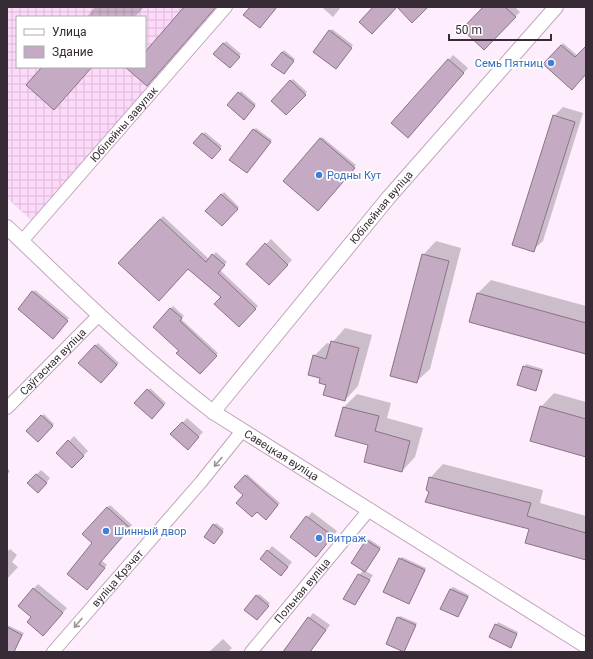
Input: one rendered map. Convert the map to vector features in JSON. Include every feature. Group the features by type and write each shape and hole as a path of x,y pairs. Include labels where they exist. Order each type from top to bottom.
{"street":[{"name":"Юбілейны завулак","path":"22,241 226,7"},
{"name":"Юбілейная вуліца","path":"213,412 389,197 556,7"},
{"name":"Савецкая вуліца","path":"7,227 99,315 170,379 213,412 586,646"},
{"name":"Саўгасная вуліца","path":"7,408 99,315"},
{"name":"вуліца Крэчат","path":"53,652 201,482 242,431"},
{"name":"Польная вуліца","path":"251,652 369,510"}],"shaded area":[{"path":"7,7 219,7 32,221 7,198"}],"building":[{"path":"184,7 216,7 147,86 126,68 146,68 146,51"},
{"path":"250,7 277,7 260,28 243,15"},
{"path":"373,7 397,7 372,34 359,22"},
{"path":"397,7 428,7 412,23"},
{"path":"483,7 505,7 516,17 484,50 462,29"},
{"path":"329,30 352,48 336,69 313,52"},
{"path":"223,43 240,57 230,68 213,54"},
{"path":"561,45 575,57 586,46 586,74 572,90 543,64"},
{"path":"282,52 294,61 284,74 271,65"},
{"path":"448,59 464,73 408,138 391,123"},
{"path":"41,68 91,68 54,110 26,85"},
{"path":"290,80 306,95 286,115 271,101"},
{"path":"238,92 255,106 244,120 227,105"},
{"path":"553,115 575,122 534,252 512,245"},
{"path":"253,129 271,142 247,173 229,160"},
{"path":"202,133 221,149 212,159 193,143"},
{"name":"Родны Кут","path":"320,138 355,168 318,211 283,181"},
{"path":"221,194 238,209 222,226 205,211"},
{"path":"160,219 206,262 212,254 225,265 218,273 256,309 239,327 214,304 221,297 188,269 159,301 118,263"},
{"path":"265,243 288,265 269,285 246,264"},
{"path":"422,254 449,261 417,383 390,376"},
{"path":"32,291 68,321 53,339 18,309"},
{"path":"477,293 586,323 586,354 469,322"},
{"path":"170,308 182,318 180,321 217,356 200,374 176,353 179,351 153,327"},
{"path":"331,341 359,348 345,401 323,395 326,385 319,383 320,378 308,375 313,355 326,359"},
{"path":"95,345 117,365 101,383 78,363"},
{"path":"523,366 542,371 536,391 517,385"},
{"path":"147,389 164,405 152,419 134,403"},
{"path":"540,406 586,419 586,457 530,441"},
{"path":"343,407 379,416 375,431 410,441 402,472 364,462 368,445 335,436"},
{"path":"41,415 53,426 38,442 26,431"},
{"path":"182,422 199,437 188,450 170,434"},
{"path":"68,440 84,456 72,468 56,453"},
{"path":"36,474 47,483 38,493 27,483"},
{"path":"245,475 278,505 266,520 257,512 252,517 236,503 243,495 234,487"},
{"path":"429,477 531,503 527,516 586,533 586,560 525,543 529,529 425,502 429,492 426,490"},
{"path":"107,507 130,528 99,564 105,568 87,590 67,574 92,543 82,534"},
{"path":"306,516 333,536 316,557 290,537"},
{"path":"213,524 223,532 214,544 204,537"},
{"path":"366,540 380,549 365,572 351,563"},
{"path":"267,550 288,567 281,576 260,559"},
{"path":"399,558 425,570 409,604 383,592"},
{"path":"358,574 370,580 355,605 343,599"},
{"path":"33,588 63,613 43,636 27,622 31,617 18,606"},
{"path":"450,589 468,597 458,617 440,609"},
{"path":"256,595 269,606 257,620 244,610"},
{"path":"308,617 326,630 310,652 283,652"},
{"path":"397,617 416,625 404,652 386,644"},
{"path":"495,624 517,634 511,648 489,637"},
{"path":"7,627 22,635 14,652 7,652"}],"place":[{"name":"Семь Пятниц","path":"551,63"},
{"name":"Родны Кут","path":"319,175"},
{"name":"Шинный двор","path":"106,531"},
{"name":"Витраж","path":"319,538"}]}
